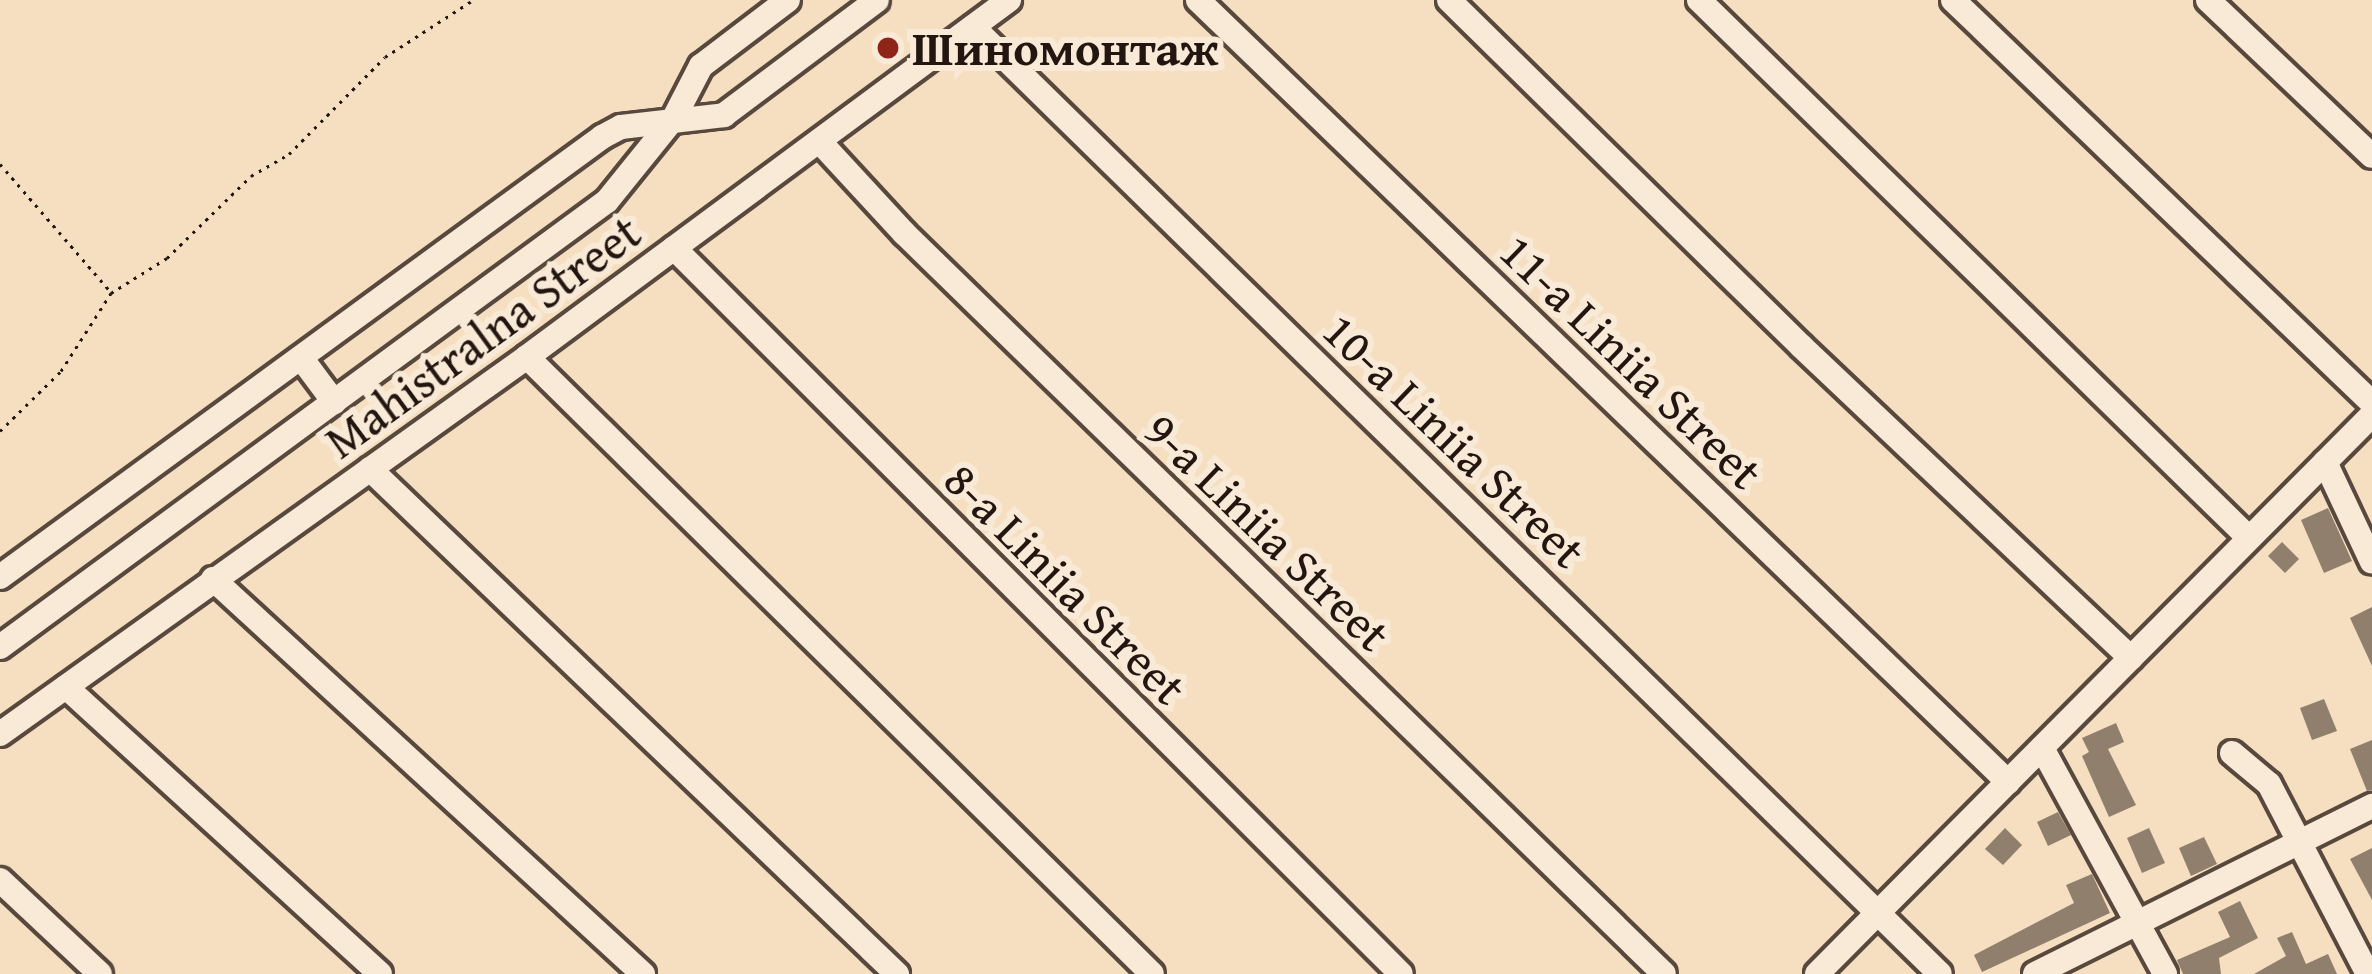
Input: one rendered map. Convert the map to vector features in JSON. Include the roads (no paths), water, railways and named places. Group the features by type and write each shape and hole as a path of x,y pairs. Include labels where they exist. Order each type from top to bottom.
{"street":[{"path":"0,647 607,200 674,118 701,66 788,0"},
{"path":"0,577 602,137 621,127 724,115 877,0"},
{"name":"Mahistralna Street","path":"0,734 527,357 1010,0"},
{"name":"11-a Liniia Street","path":"1198,0 2008,782"},
{"path":"1450,0 1801,346 2131,658"},
{"path":"1699,0 2249,538"},
{"path":"1953,0 2372,404"},
{"path":"2209,0 2372,156"},
{"name":"10-a Liniia Street","path":"973,27 1940,974"},
{"name":"9-a Liniia Street","path":"820,142 904,233 1664,974"},
{"name":"8-a Liniia Street","path":"674,248 1401,974"},
{"path":"527,357 1152,974"},
{"path":"302,358 334,402"},
{"path":"1817,974 2372,415"},
{"path":"2325,462 2372,562"},
{"path":"370,469 897,974"},
{"path":"212,580 643,974"},
{"path":"66,687 380,974"},
{"path":"2042,748 2142,922 2165,974"},
{"path":"2232,753 2269,784 2302,839 2368,974"},
{"path":"2035,974 2372,806"},
{"path":"0,880 100,974"}],"place":[{"name":"Шиномонтаж","path":"888,48"}]}
